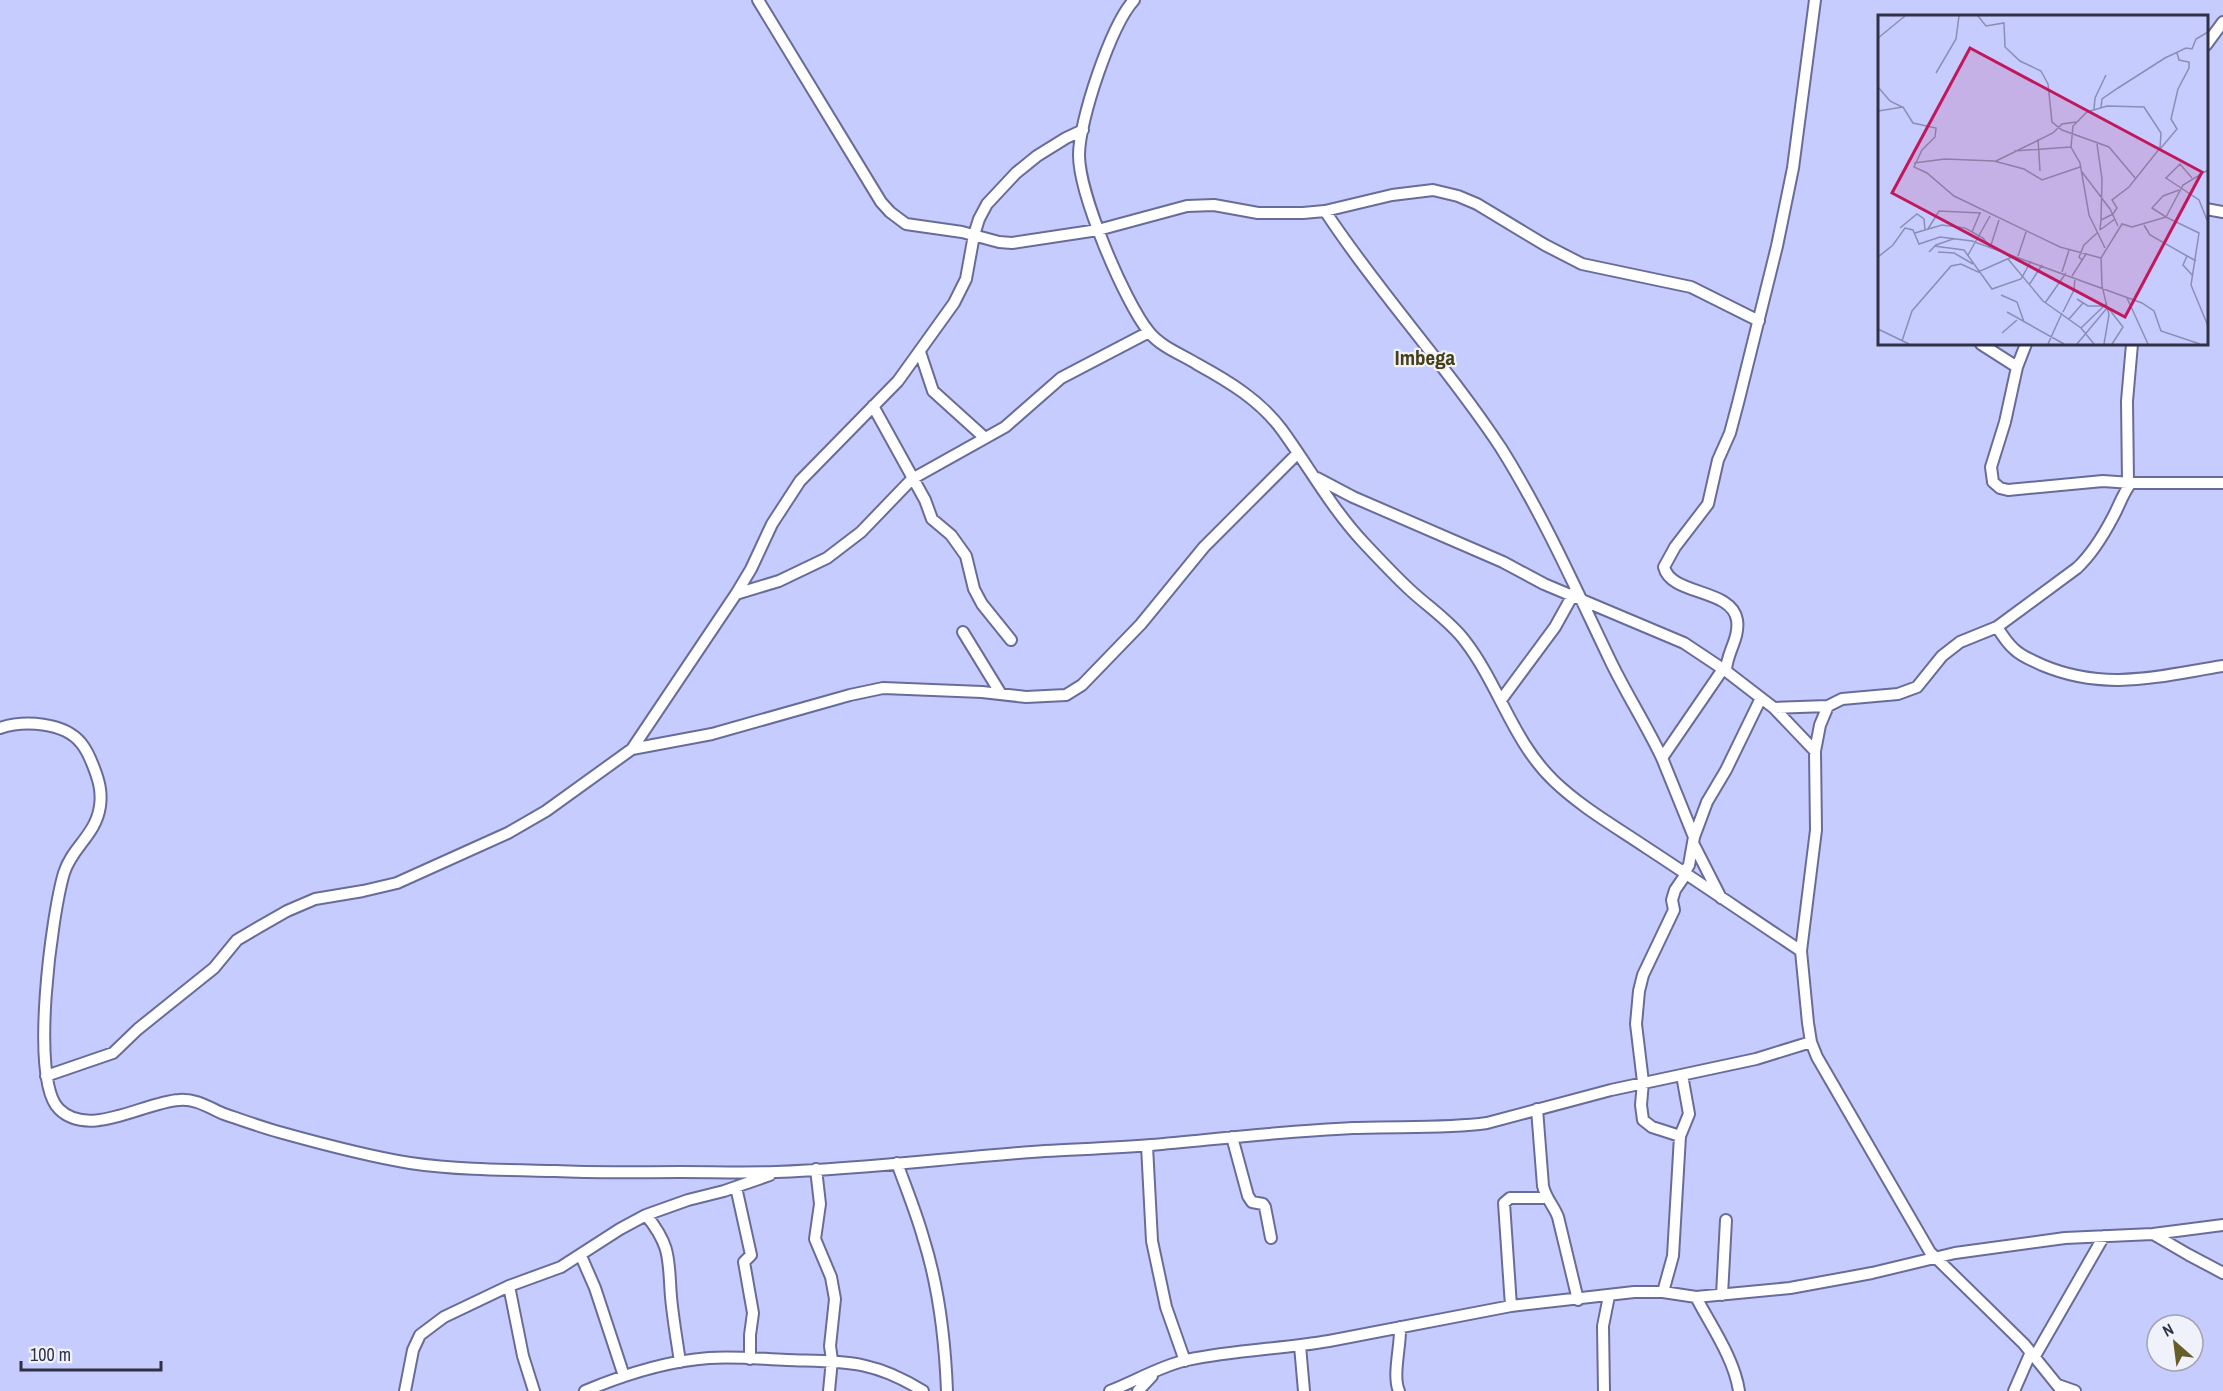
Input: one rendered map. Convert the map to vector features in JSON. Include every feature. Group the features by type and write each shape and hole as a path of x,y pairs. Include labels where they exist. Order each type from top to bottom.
{"street":[{"path":"758,0 881,202 906,224 1012,243 1098,230 1200,204 1258,213 1325,212 1419,191 1433,190 1447,192 1477,204 1545,245 1582,264 1691,287 1759,321"},
{"path":"1134,0 1117,25 1092,94 1079,153 1081,174 1098,230 1123,286 1149,332 1171,350 1249,396 1274,420 1362,540 1408,588 1462,637 1476,656 1528,750 1555,782 1601,817 1802,951"},
{"path":"1662,758 1725,670 1737,629 1735,613 1724,602 1674,581 1666,574 1664,567 1668,556 1708,504 1718,460 1730,433 1759,321 1793,168 1815,0"},
{"path":"2208,42 2223,22"},
{"path":"46,1076 113,1053 138,1029 214,968 237,940 287,911 315,900 397,883 508,833 552,807 632,749 736,594 751,569 772,524 800,481 898,381 941,322 966,279 974,235 987,204 1016,174 1053,146 1083,130"},
{"path":"2208,209 2223,212"},
{"path":"1325,212 1356,256 1437,359 1494,439 1525,490 1662,758 1693,840 1721,898"},
{"path":"736,594 779,580 827,558 861,532 912,479 1005,427 1061,378 1149,332"},
{"path":"1984,345 2017,367"},
{"path":"2026,345 2017,367 2005,422 1991,466 1991,478 1995,485 2008,490 2023,490 2103,481 2223,483"},
{"path":"1774,708 1828,706 1842,699 1909,691 1917,687 1942,656 1960,642 1997,627 2062,581 2087,558 2105,532 2130,483 2127,401 2132,345"},
{"path":"920,352 933,391 985,438"},
{"path":"873,406 925,500 932,519 951,535 966,556 974,590 982,604 1011,640"},
{"path":"632,749 712,734 850,695 883,688 982,692 1026,697 1066,695 1082,685 1144,621 1204,547 1298,453"},
{"path":"1314,477 1353,497 1503,562 1544,584 1577,594 1684,643 1725,670 1774,708 1815,751"},
{"path":"1501,700 1577,594"},
{"path":"1997,627 2008,643 2024,657 2054,670 2081,677 2118,681 2157,678 2223,666"},
{"path":"963,632 1001,694"},
{"path":"1680,1136 1644,1122 1643,1082 1636,1024 1640,983 1674,910 1672,900 1675,890 1690,861 1693,840 1707,802 1726,770 1761,698"},
{"path":"1828,706 1820,725 1815,751 1816,830 1802,951 1811,1042 1839,1098 1934,1257 2033,1354 2057,1387 2075,1391"},
{"path":"0,728 18,723 35,723 64,731 76,738 91,759 100,788 101,802 92,832 66,867 51,945 46,1004 46,1076 51,1096 60,1111 68,1116 89,1121 111,1118 182,1099 321,1144 414,1163 469,1169 603,1173 778,1172 988,1155 1146,1146 1353,1128 1465,1126 1487,1123 1643,1082 1756,1059 1811,1042"},
{"path":"1663,1292 1673,1256 1680,1136 1689,1114 1682,1074"},
{"path":"1537,1110 1542,1177 1546,1198 1555,1208 1558,1217 1578,1300"},
{"path":"1232,1137 1248,1196 1252,1202 1263,1204 1265,1207 1271,1238"},
{"path":"1146,1146 1152,1240 1166,1307 1185,1361"},
{"path":"897,1163 924,1238 937,1291 943,1329 946,1391"},
{"path":"816,1169 820,1204 815,1239 831,1277 835,1299 830,1346 832,1360 829,1391"},
{"path":"405,1391 413,1350 420,1335 444,1317 509,1286 543,1275 581,1256 620,1229 646,1215 778,1172"},
{"path":"736,1187 751,1255 744,1260 753,1313 750,1359"},
{"path":"1511,1306 1503,1203 1507,1199 1514,1198 1546,1198"},
{"path":"646,1215 661,1235 669,1255 671,1297 680,1362"},
{"path":"1722,1295 1726,1220"},
{"path":"1110,1391 1159,1369 1185,1361 1235,1352 1300,1346 1511,1306 1634,1292 1663,1292 1696,1297 1790,1288 1901,1267 1934,1257 2065,1238 2153,1234 2223,1225"},
{"path":"2153,1234 2223,1273"},
{"path":"2013,1389 2104,1236"},
{"path":"581,1256 595,1288 624,1376"},
{"path":"509,1286 523,1356 534,1391"},
{"path":"1604,1391 1604,1326 1609,1296"},
{"path":"1696,1297 1737,1380 1738,1391"},
{"path":"1399,1391 1396,1377 1400,1327"},
{"path":"1300,1346 1304,1391"},
{"path":"585,1391 624,1376 680,1362 710,1358 832,1360 880,1368 923,1391"},
{"path":"1138,1391 1159,1369"}],"district":[{"name":"Imbega","path":"1425,357"}]}
